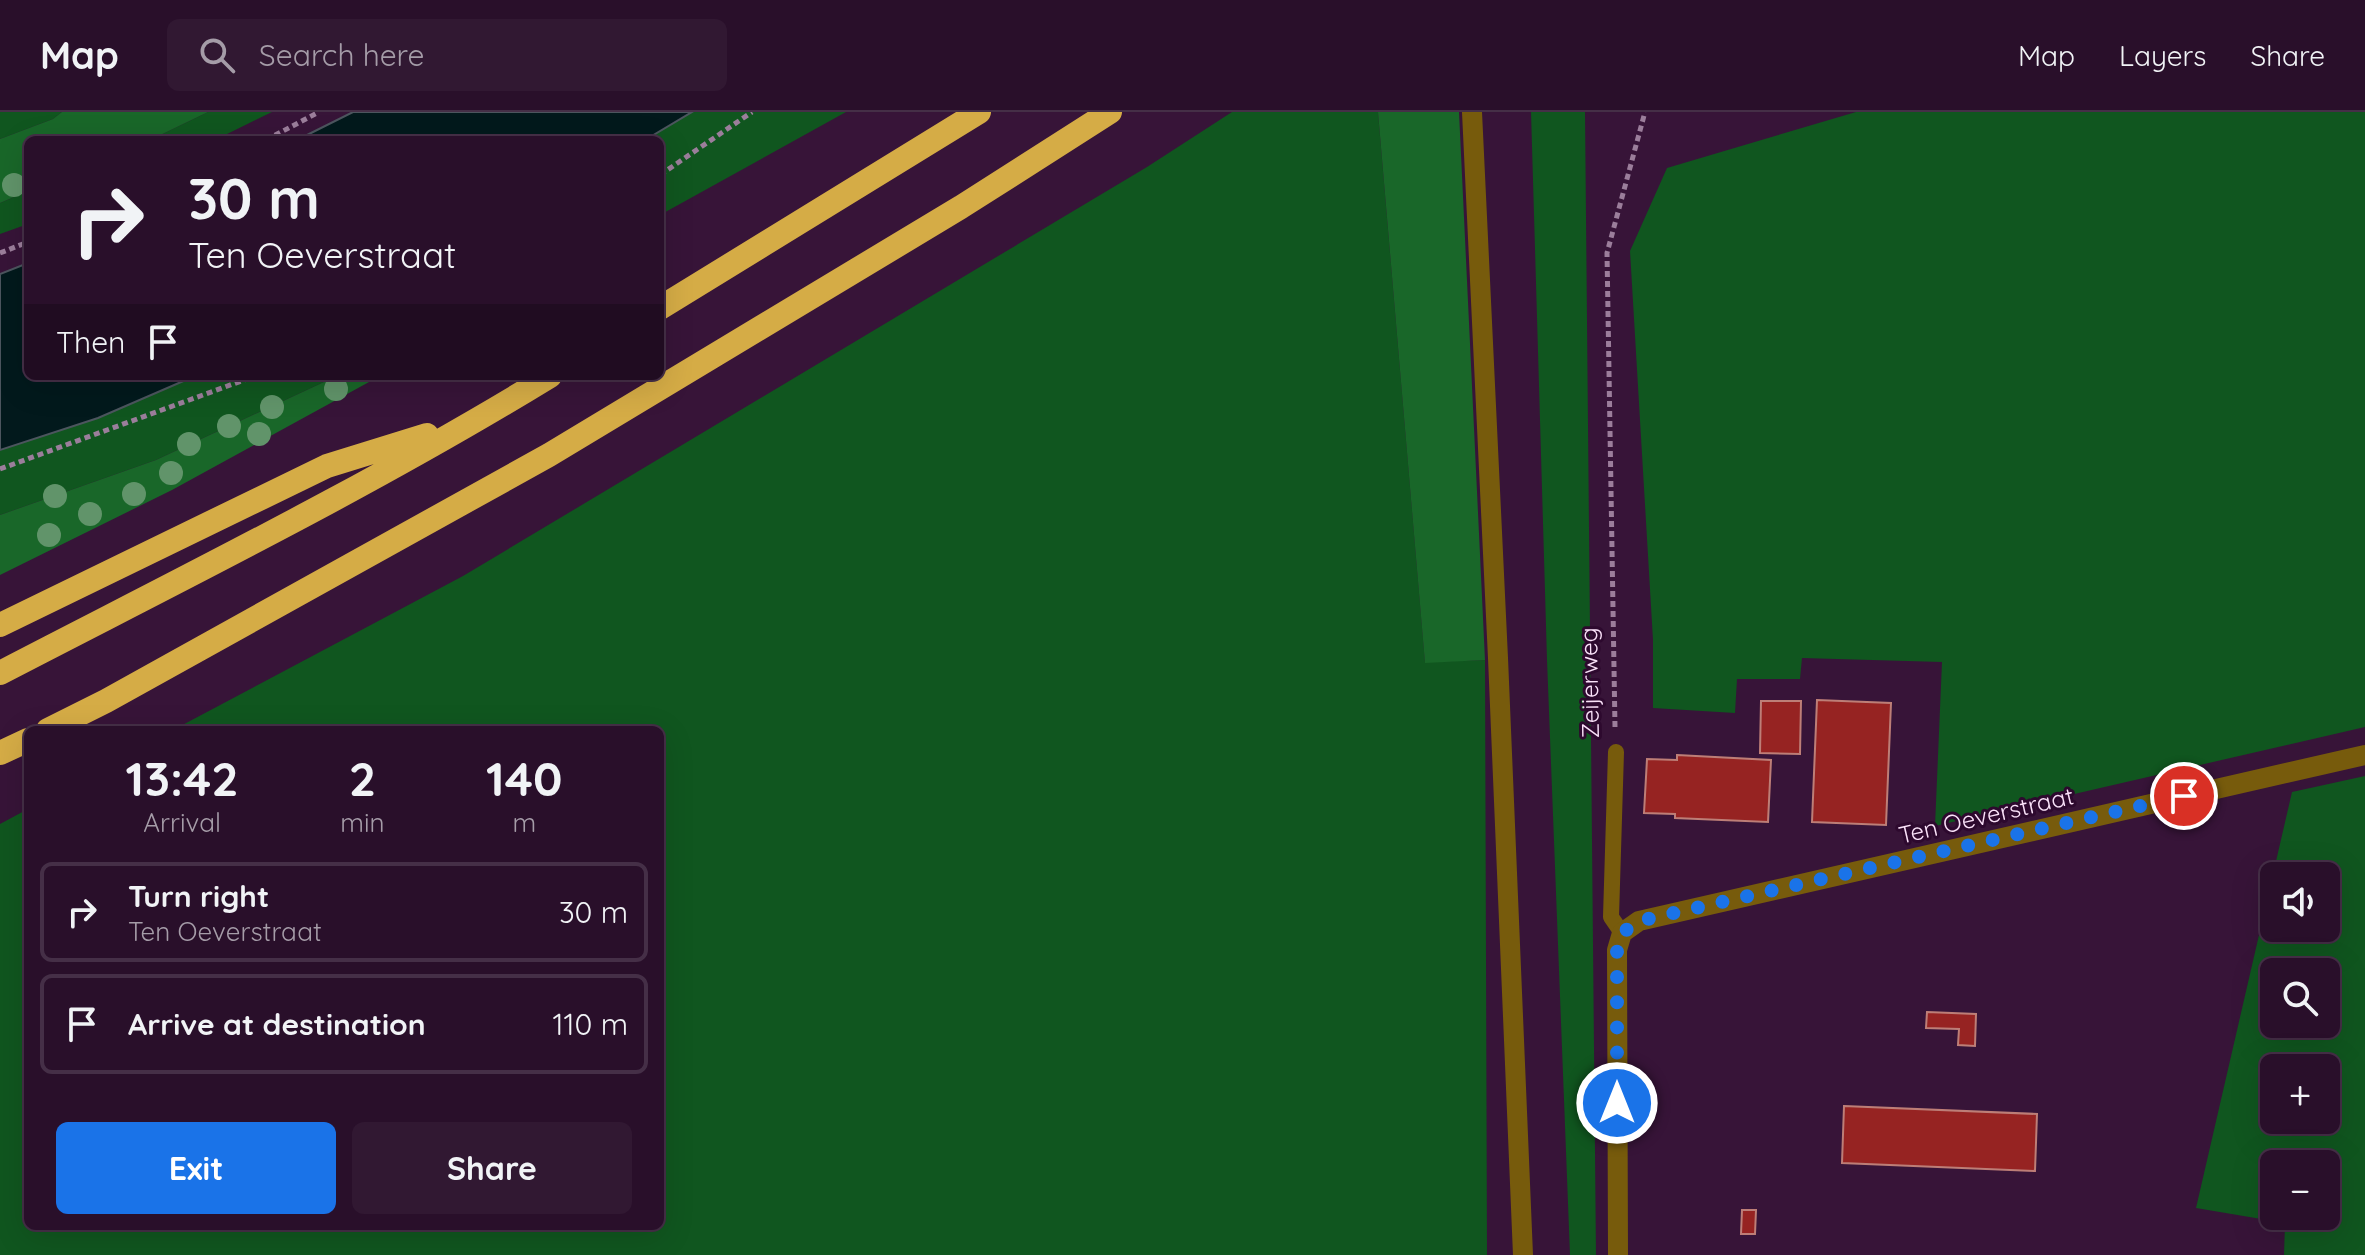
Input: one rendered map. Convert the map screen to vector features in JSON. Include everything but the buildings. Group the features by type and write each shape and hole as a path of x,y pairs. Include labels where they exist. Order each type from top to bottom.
{"highway":[{"path":"664,306 979,112"},
{"path":"56,726 549,455 961,207 1110,112"},
{"path":"0,673 279,529 543,380"},
{"path":"0,625 327,466 479,419"},
{"path":"0,753 24,742"}],"street":[{"path":"1472,112 1523,1255"},
{"name":"Ten Oeverstraat","path":"1622,933 1639,921 2365,755"},
{"name":"Zeijerweg","path":"1618,1255 1617,950 1622,933"}],"lane":[{"name":"Zeijerweg","path":"1616,752 1611,917 1622,933"}],"path":[{"path":"274,136 319,112"},
{"path":"664,172 752,112"},
{"name":"Zeijerweg","path":"1616,752 1607,253 1645,112"},
{"path":"0,253 24,244"},
{"path":"0,469 244,380"}],"green space":[{"path":"0,112 62,112 53,119 0,139"},
{"path":"62,112 208,112 158,136 24,136 24,193 0,203 0,139 53,119"},
{"path":"208,112 272,112 223,136 158,136"},
{"path":"692,112 846,112 664,213 664,136 652,136"},
{"path":"1232,112 1378,112 1425,662 1485,660 1487,1255 0,1255 0,824 24,811 24,1230 664,1230 664,726 181,726 463,576 1147,167"},
{"path":"1378,112 1459,112 1485,660 1425,663"},
{"path":"1531,112 1585,112 1596,1255 1570,1255 1547,660"},
{"path":"1856,112 2365,112 2365,727 1935,826 1942,662 1802,658 1800,679 1737,679 1735,713 1653,708 1653,640 1630,251 1667,168"},
{"path":"24,193 24,225 0,234 0,203"},
{"path":"186,380 328,380 156,460 0,515 0,450 98,418"},
{"path":"328,380 373,380 172,490 0,575 0,515 156,460"},
{"path":"2365,776 2365,1255 2284,1255 2285,1230 2340,1230 2340,1150 2260,1150 2260,1219 2196,1208 2260,931 2260,942 2340,942 2340,862 2276,862 2292,792"}],"shaded area":[{"path":"353,112 692,112 652,136 305,136"},
{"path":"24,265 24,380 186,380 98,418 0,450 0,274"}],"route":[{"path":"1617,1103 1617,950 1622,933 1639,921 2184,796"}]}
